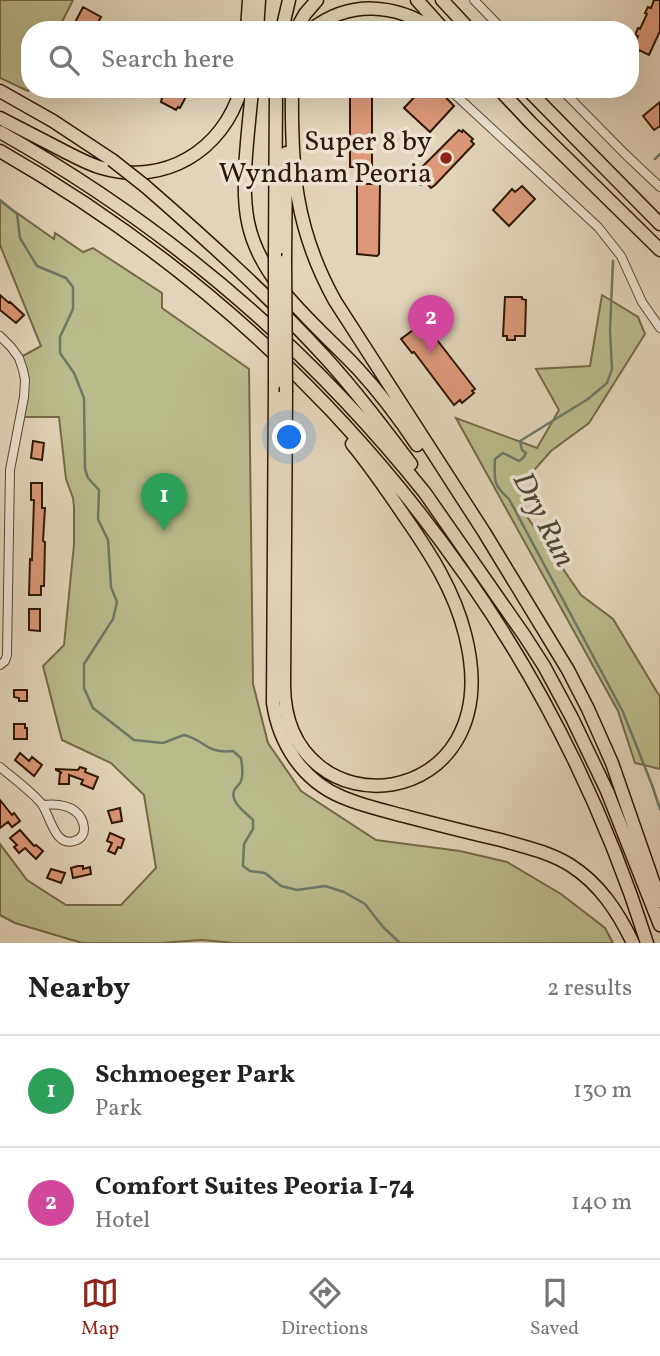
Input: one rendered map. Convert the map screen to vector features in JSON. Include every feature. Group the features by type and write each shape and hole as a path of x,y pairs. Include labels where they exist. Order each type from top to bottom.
{"highway":[{"path":"248,21 249,0"},
{"path":"258,21 259,0"},
{"path":"284,21 289,0"},
{"path":"302,21 317,0"},
{"path":"417,0 436,21"},
{"path":"442,0 462,21"},
{"path":"321,21 351,6 367,5 401,10 422,21"},
{"path":"0,91 53,121 112,160 145,186 253,284 322,354 376,418 413,466 425,493"},
{"path":"0,118 95,166 121,172 144,173 181,162 202,149 227,122 238,98"},
{"path":"251,98 246,210 264,265 290,299 362,373 393,411 543,626"},
{"path":"269,98 286,392 286,713 300,745 329,772 361,784 396,784 421,775 433,767 457,741 471,702 470,653 456,606 441,571 387,490 346,437 335,413"},
{"path":"276,98 278,253 273,703 281,734 291,754 311,777 340,797 535,849 561,860 584,876 607,899 633,943"},
{"path":"278,253 289,98"},
{"path":"290,98 298,203 317,267 335,301 543,626 585,703 612,762 660,901"},
{"path":"508,98 660,250"},
{"path":"536,98 660,224"},
{"path":"0,132 107,198 193,260 289,344 383,442 425,493 544,666 607,790 660,925"},
{"path":"0,151 69,192 144,244 222,306 278,356 335,413 390,477 446,546 488,606 546,703 587,787 620,866 647,943"},
{"path":"0,159 69,192"}],"street":[{"path":"474,0 494,21"},
{"path":"459,98 598,227 621,256 642,302 660,328"},
{"path":"570,98 660,187"},
{"path":"0,336 22,364 25,387 10,463 7,655 0,665"},
{"path":"0,767 43,805 59,836 66,841 81,838 84,831 83,821 74,810 55,804 43,805"}],"green space":[{"path":"0,0 73,0 62,21 21,21 21,88 0,78"},
{"path":"0,201 54,239 55,233 83,252 93,248 162,293 162,308 249,369 253,684 268,743 301,791 376,840 460,851 507,862 561,894 605,928 613,943 234,943 202,940 82,943 15,923 0,915 0,844 27,880 66,905 121,905 156,868 144,795 111,763 62,740 43,666 64,645 74,544 74,507 66,479 59,417 20,417 24,397 19,358 41,346 0,245"},
{"path":"602,295 638,317 645,334 589,423 551,451 520,486 528,518 581,595 613,619 660,697 660,769 635,763 618,711 456,418 537,448 559,410 536,369 590,366"}],"building":[{"path":"654,0 660,0 660,31 649,55 639,50 639,28 648,7 651,8"},
{"path":"83,7 101,17 99,21 76,21"},
{"path":"162,98 185,98 176,110 161,102"},
{"path":"350,98 372,98 372,167 350,167"},
{"path":"413,98 447,98 454,106 430,132 404,108"},
{"path":"660,102 660,126 654,130 643,116"},
{"name":"Super 8 by Wyndham Peoria","path":"459,130 463,130 473,139 471,141 474,144 435,185 431,188 425,182 421,185 417,181 419,176 416,173"},
{"path":"357,184 380,184 377,256 357,254"},
{"path":"522,186 535,199 509,226 493,210 512,189 515,192"},
{"path":"0,295 24,315 16,323 0,310"},
{"path":"505,297 522,297 526,300 525,336 515,336 515,340 507,340 507,336 503,336"},
{"path":"424,299 435,313 440,309 450,322 434,336 475,389 462,403 460,400 454,405 401,339 428,319 417,305"},
{"path":"33,441 44,443 42,460 31,458"},
{"path":"31,483 42,483 42,508 45,508 44,586 41,586 41,595 29,595 34,500 31,500"},
{"path":"29,609 40,609 40,631 29,630"},
{"path":"14,690 27,690 27,701 19,701 19,698 14,697"},
{"path":"14,724 25,724 27,739 14,739"},
{"path":"20,753 29,761 32,757 42,765 34,776 15,760"},
{"path":"80,767 98,777 93,789 81,784 83,780 69,775 69,784 59,784 62,773 56,769 78,770"},
{"path":"0,800 20,821 12,827 8,822 0,828"},
{"path":"120,808 122,821 112,823 108,811"},
{"path":"20,830 34,846 43,851 36,859 25,848 19,853 14,847 17,845 10,838"},
{"path":"110,833 124,839 115,854 108,851 112,843 107,841"},
{"path":"83,866 83,869 90,867 91,874 73,878 71,868"},
{"path":"51,869 65,873 61,883 47,878"}],"waterway":[{"name":"Dry Run","path":"655,159 660,154"},
{"path":"0,200 17,214 20,238 37,266 66,278 73,287 73,309 60,337 60,353 74,373 84,398 85,469 88,478 99,490 98,519 108,540 111,587 117,602 113,619 84,664 84,688 93,708 134,740 163,743 184,735 211,749 233,751 241,758 243,772 234,791 234,799 253,820 253,829 244,844 243,866 250,871 265,873 281,886 297,890 325,886 344,892 365,904 400,943"},
{"name":"Dry Run","path":"613,261 610,331 612,369 607,383 588,399 520,441 522,450 526,453 519,461 503,453 495,459 495,477 497,486 509,499 623,712 660,809"}],"place":[{"name":"Super 8 by Wyndham Peoria","path":"446,158"},
{"name":"Comfort Suites Peoria I-74","path":"431,353"},
{"name":"Schmoeger Park","path":"164,531"}]}
